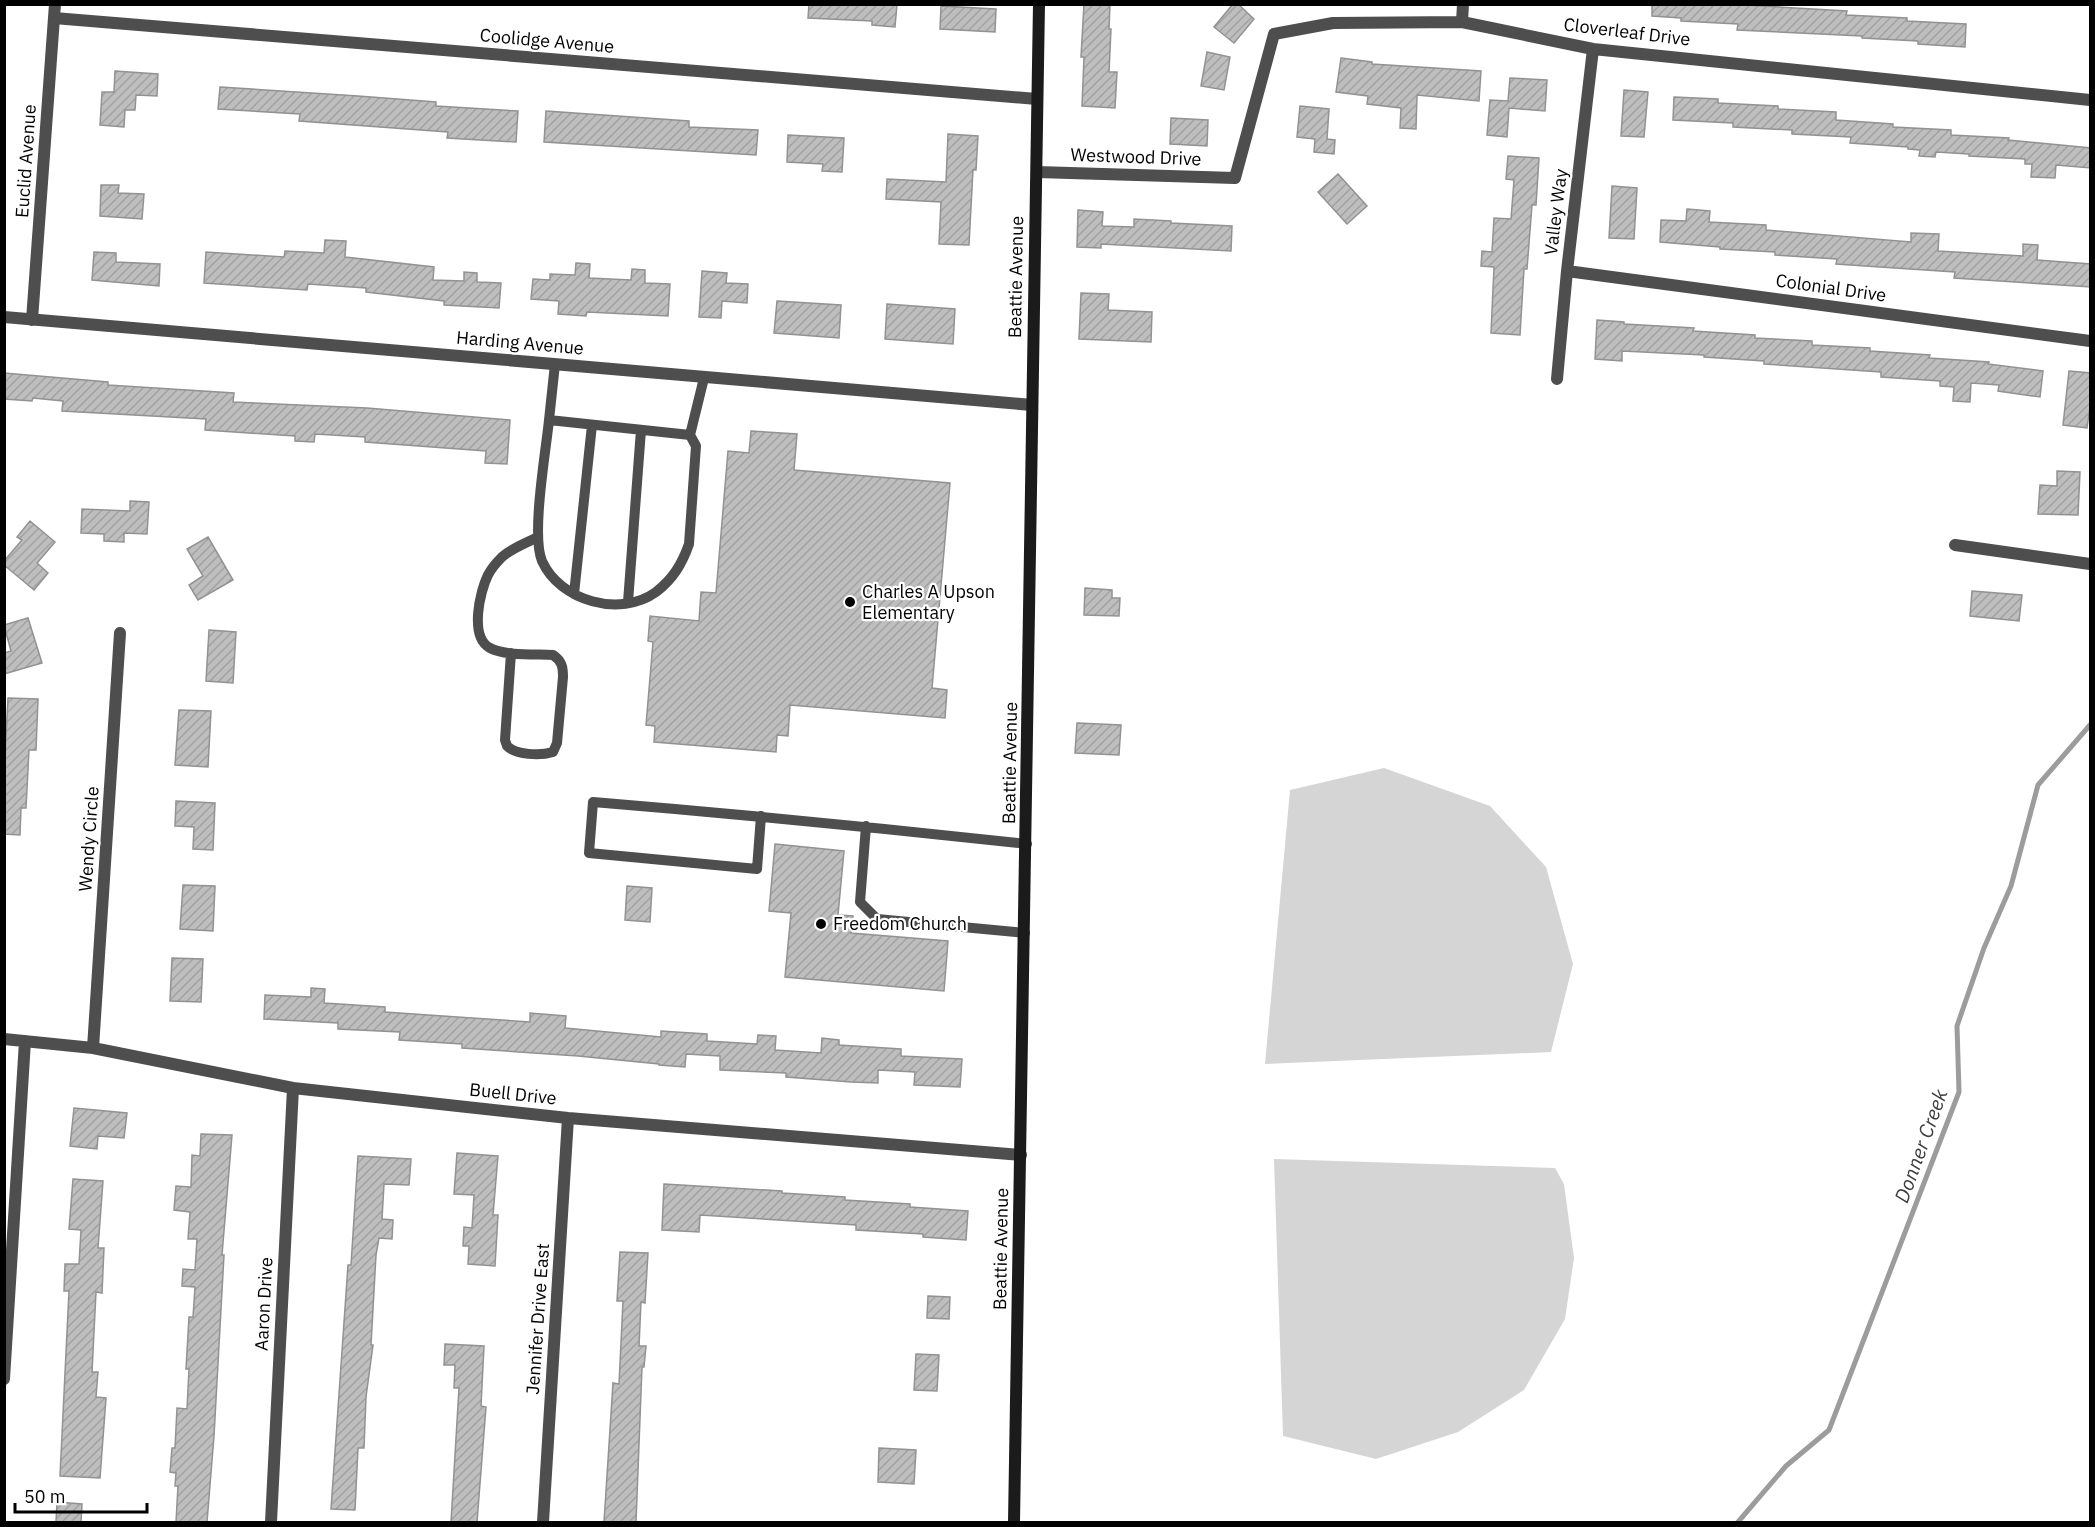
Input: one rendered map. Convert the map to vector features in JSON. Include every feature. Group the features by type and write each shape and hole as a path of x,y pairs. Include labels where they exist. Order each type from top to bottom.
{"street":[{"name":"Euclid Avenue","path":"32,320 55,4"},
{"name":"Beattie Avenue","path":"1014,1522 1039,4"},
{"path":"1462,22 1463,4"},
{"name":"Coolidge Avenue","path":"54,18 1037,99"},
{"name":"Cloverleaf Drive","path":"1235,178 1274,34 1333,23 1462,22 1593,49 2091,100"},
{"name":"Valley Way","path":"1557,380 1593,49"},
{"name":"Westwood Drive","path":"1036,172 1235,178"},
{"name":"Colonial Drive","path":"1568,271 2091,341"},
{"name":"Harding Avenue","path":"4,317 1032,405"},
{"path":"1955,545 2091,564"},
{"name":"Wendy Circle","path":"93,1048 120,633"},
{"name":"Buell Drive","path":"4,1039 93,1048 292,1088 568,1118 1021,1155"},
{"path":"4,1379 25,1041"},
{"name":"Aaron Drive","path":"271,1522 292,1088"},
{"name":"Jennifer Drive East","path":"543,1522 568,1118"}],"lane":[{"path":"555,364 538,537 542,560 556,583 591,602 609,604 635,601 654,593 674,575 684,559 689,544 696,447 690,435 704,378"},
{"path":"549,420 690,435"},
{"path":"574,594 592,424"},
{"path":"628,602 641,430"},
{"path":"512,652 505,734 507,746 516,752 547,754 553,752 557,743 563,667 559,659 553,655 490,648 482,641 478,630 482,593 488,573 503,556 538,537"},
{"path":"761,816 757,869 589,853 593,802 761,816 866,826 1026,844"},
{"path":"866,826 860,902 877,919 1025,933"}],"shaded area":[{"path":"1384,768 1490,806 1546,867 1573,964 1551,1052 1265,1064 1290,790"},
{"path":"1274,1159 1555,1168 1564,1184 1574,1258 1565,1319 1524,1390 1458,1432 1376,1459 1283,1436"}],"building":[{"path":"809,4 897,4 895,27 872,25 872,21 808,18"},
{"path":"1084,4 1110,4 1109,72 1117,72 1115,108 1082,106 1084,57 1081,57"},
{"path":"1233,4 1238,4 1254,19 1234,43 1214,27"},
{"path":"1652,4 1728,4 1847,11 1846,15 1966,24 1965,47 1918,44 1918,41 1862,38 1862,36 1737,30 1738,24 1681,21 1681,18 1652,16"},
{"path":"941,6 996,9 995,32 940,29"},
{"path":"1207,52 1230,57 1224,90 1201,86"},
{"path":"1341,58 1372,62 1372,64 1481,71 1479,101 1417,95 1416,129 1400,128 1401,108 1367,104 1368,96 1336,92"},
{"path":"115,71 158,74 157,96 136,95 135,110 125,110 124,127 100,125 102,92 114,92"},
{"path":"1510,78 1547,80 1545,111 1509,108 1507,137 1487,135 1490,100 1508,101"},
{"path":"220,87 436,102 436,106 518,111 516,142 447,138 448,132 299,121 300,114 218,109"},
{"path":"1624,90 1648,92 1644,137 1621,136"},
{"path":"1674,97 1718,99 1718,103 1778,106 1778,109 1836,112 1836,120 1893,124 1893,127 1951,130 1951,135 2009,138 2008,140 2091,148 2091,168 2056,165 2055,178 2031,177 2032,164 2025,164 2025,159 1936,152 1935,157 1919,156 1920,150 1908,149 1908,147 1850,143 1851,137 1792,134 1792,130 1733,127 1733,123 1673,120"},
{"path":"1300,106 1329,109 1327,139 1335,140 1334,154 1314,152 1315,139 1297,137"},
{"path":"546,111 689,121 689,127 758,130 756,155 544,142"},
{"path":"1171,118 1208,120 1207,146 1170,144"},
{"path":"948,134 978,136 976,170 973,170 969,245 939,244 941,202 886,199 887,179 946,182"},
{"path":"788,135 844,138 842,172 822,171 823,164 787,162"},
{"path":"1508,156 1539,158 1536,205 1532,205 1527,269 1524,269 1520,335 1491,333 1494,267 1481,266 1482,251 1492,252 1494,218 1511,219 1514,180 1506,179"},
{"path":"1338,174 1367,206 1347,224 1318,192"},
{"path":"101,185 119,185 118,193 144,194 142,219 100,216"},
{"path":"1612,186 1637,188 1634,239 1609,238"},
{"path":"1687,209 1710,211 1709,222 1766,225 1766,230 1911,242 1911,233 1939,234 1938,251 2023,256 2023,244 2038,245 2037,260 2091,264 2091,287 1954,278 1955,272 1836,264 1837,259 1775,255 1775,252 1660,242 1661,220 1686,221"},
{"path":"1078,210 1103,212 1102,226 1134,227 1134,219 1232,226 1231,251 1101,244 1101,248 1077,247"},
{"path":"325,240 346,241 345,257 434,267 433,280 464,281 464,272 477,273 477,282 501,283 499,308 444,305 444,301 366,292 366,288 308,284 307,290 204,283 206,252 284,257 285,251 324,253"},
{"path":"94,252 116,253 116,262 160,264 159,286 92,280"},
{"path":"576,263 590,264 589,278 631,280 632,269 645,270 645,283 670,284 668,316 587,312 586,316 558,314 559,301 531,299 533,279 550,280 550,274 575,275"},
{"path":"702,271 727,273 726,283 748,284 747,303 722,301 721,318 699,317"},
{"path":"1081,293 1109,294 1108,310 1152,312 1151,342 1079,339"},
{"path":"777,301 841,305 839,338 774,333"},
{"path":"887,304 955,309 953,344 885,339"},
{"path":"1597,320 1694,328 1693,331 1755,335 1755,338 1812,341 1812,345 1870,348 1870,351 1930,355 1929,358 1989,362 1988,364 2043,371 2040,397 1998,391 1999,385 1971,383 1970,402 1953,401 1954,387 1940,386 1940,381 1881,377 1881,372 1764,364 1764,361 1704,357 1704,355 1622,351 1622,361 1595,359"},
{"path":"2069,371 2091,373 2091,400 2087,428 2063,425"},
{"path":"4,373 108,382 108,385 234,393 233,402 367,408 510,420 507,464 485,463 486,451 365,442 365,437 315,434 314,442 295,441 295,436 205,430 206,419 62,411 63,401 33,398 32,401 4,399"},
{"path":"751,431 797,434 794,470 950,483 932,688 947,690 945,718 790,705 788,736 777,735 776,752 654,742 655,726 646,725 653,642 648,641 650,616 699,621 701,592 716,593 728,451 749,453"},
{"path":"2057,471 2080,472 2078,515 2038,514 2040,485 2057,486"},
{"path":"130,501 149,502 147,534 124,533 124,542 104,541 104,534 81,533 82,509 130,511"},
{"path":"30,521 55,542 37,563 48,573 34,590 4,565 4,561 22,540 17,537"},
{"path":"208,537 233,580 198,600 189,585 203,576 187,549"},
{"path":"1085,588 1112,590 1112,598 1120,598 1119,616 1084,615"},
{"path":"1972,591 2022,595 2019,621 1970,616"},
{"path":"28,618 42,663 4,674 4,653 11,651 4,625"},
{"path":"209,630 236,632 233,683 206,681"},
{"path":"8,698 38,699 36,750 29,750 26,808 21,808 20,835 4,834"},
{"path":"179,710 211,711 208,767 175,765"},
{"path":"1077,723 1121,725 1119,755 1075,753"},
{"path":"176,801 215,803 213,850 193,849 194,827 175,826"},
{"name":"Freedom Church","path":"775,844 844,851 838,915 853,916 851,933 948,941 944,991 785,977 791,913 769,911"},
{"path":"183,885 215,886 213,931 180,929"},
{"path":"627,886 652,888 650,922 625,920"},
{"path":"172,958 203,959 201,1002 170,1001"},
{"path":"311,988 325,989 324,1003 385,1007 385,1012 530,1022 530,1013 566,1016 565,1028 661,1037 661,1031 707,1034 707,1041 757,1044 758,1035 776,1036 775,1050 821,1053 822,1038 839,1040 839,1045 901,1049 901,1056 962,1059 960,1087 914,1085 915,1072 878,1070 878,1083 786,1077 786,1073 720,1070 720,1056 686,1054 685,1067 659,1065 578,1056 462,1048 462,1044 399,1040 400,1032 338,1029 338,1023 264,1019 265,995 311,997"},
{"path":"74,1108 127,1113 124,1138 98,1136 97,1149 70,1146"},
{"path":"201,1134 232,1135 222,1255 224,1255 214,1436 207,1522 176,1522 178,1486 175,1486 176,1473 170,1472 172,1448 175,1448 177,1408 187,1409 189,1369 186,1369 189,1317 193,1317 195,1287 182,1286 183,1269 195,1270 197,1239 188,1239 190,1212 174,1210 176,1186 191,1187 192,1155 200,1156"},
{"path":"457,1153 498,1156 493,1215 498,1215 495,1266 468,1264 469,1246 463,1246 464,1227 472,1228 474,1195 454,1194"},
{"path":"358,1156 411,1159 409,1185 384,1184 382,1219 393,1220 392,1239 379,1238 376,1255 371,1345 373,1345 366,1397 364,1448 358,1448 355,1510 331,1509 348,1265 351,1265"},
{"path":"73,1179 103,1181 98,1248 104,1248 102,1293 96,1292 92,1372 98,1372 96,1397 106,1398 100,1478 60,1476 69,1291 64,1291 65,1264 79,1264 81,1230 69,1229"},
{"path":"664,1184 782,1191 782,1193 845,1197 845,1200 910,1204 910,1207 968,1211 966,1240 923,1237 923,1234 856,1230 856,1225 700,1215 699,1232 662,1230"},
{"path":"620,1252 648,1253 645,1303 641,1302 639,1346 646,1346 644,1367 642,1367 636,1522 604,1522 613,1383 619,1384 623,1301 617,1301"},
{"path":"928,1296 950,1297 949,1319 927,1318"},
{"path":"445,1344 484,1346 481,1406 486,1407 477,1522 451,1522 459,1388 454,1388 455,1365 444,1365"},
{"path":"916,1354 939,1355 937,1391 914,1390"},
{"path":"879,1448 916,1450 914,1484 878,1482"},
{"path":"57,1502 82,1504 81,1522 56,1522"}],"waterway":[{"name":"Donner Creek","path":"1738,1522 1786,1466 1829,1430 1959,1092 1957,1026 1984,948 2011,886 2038,785 2090,725"}],"place":[{"name":"Charles A Upson Elementary","path":"850,602"},
{"name":"Freedom Church","path":"821,924"}]}
